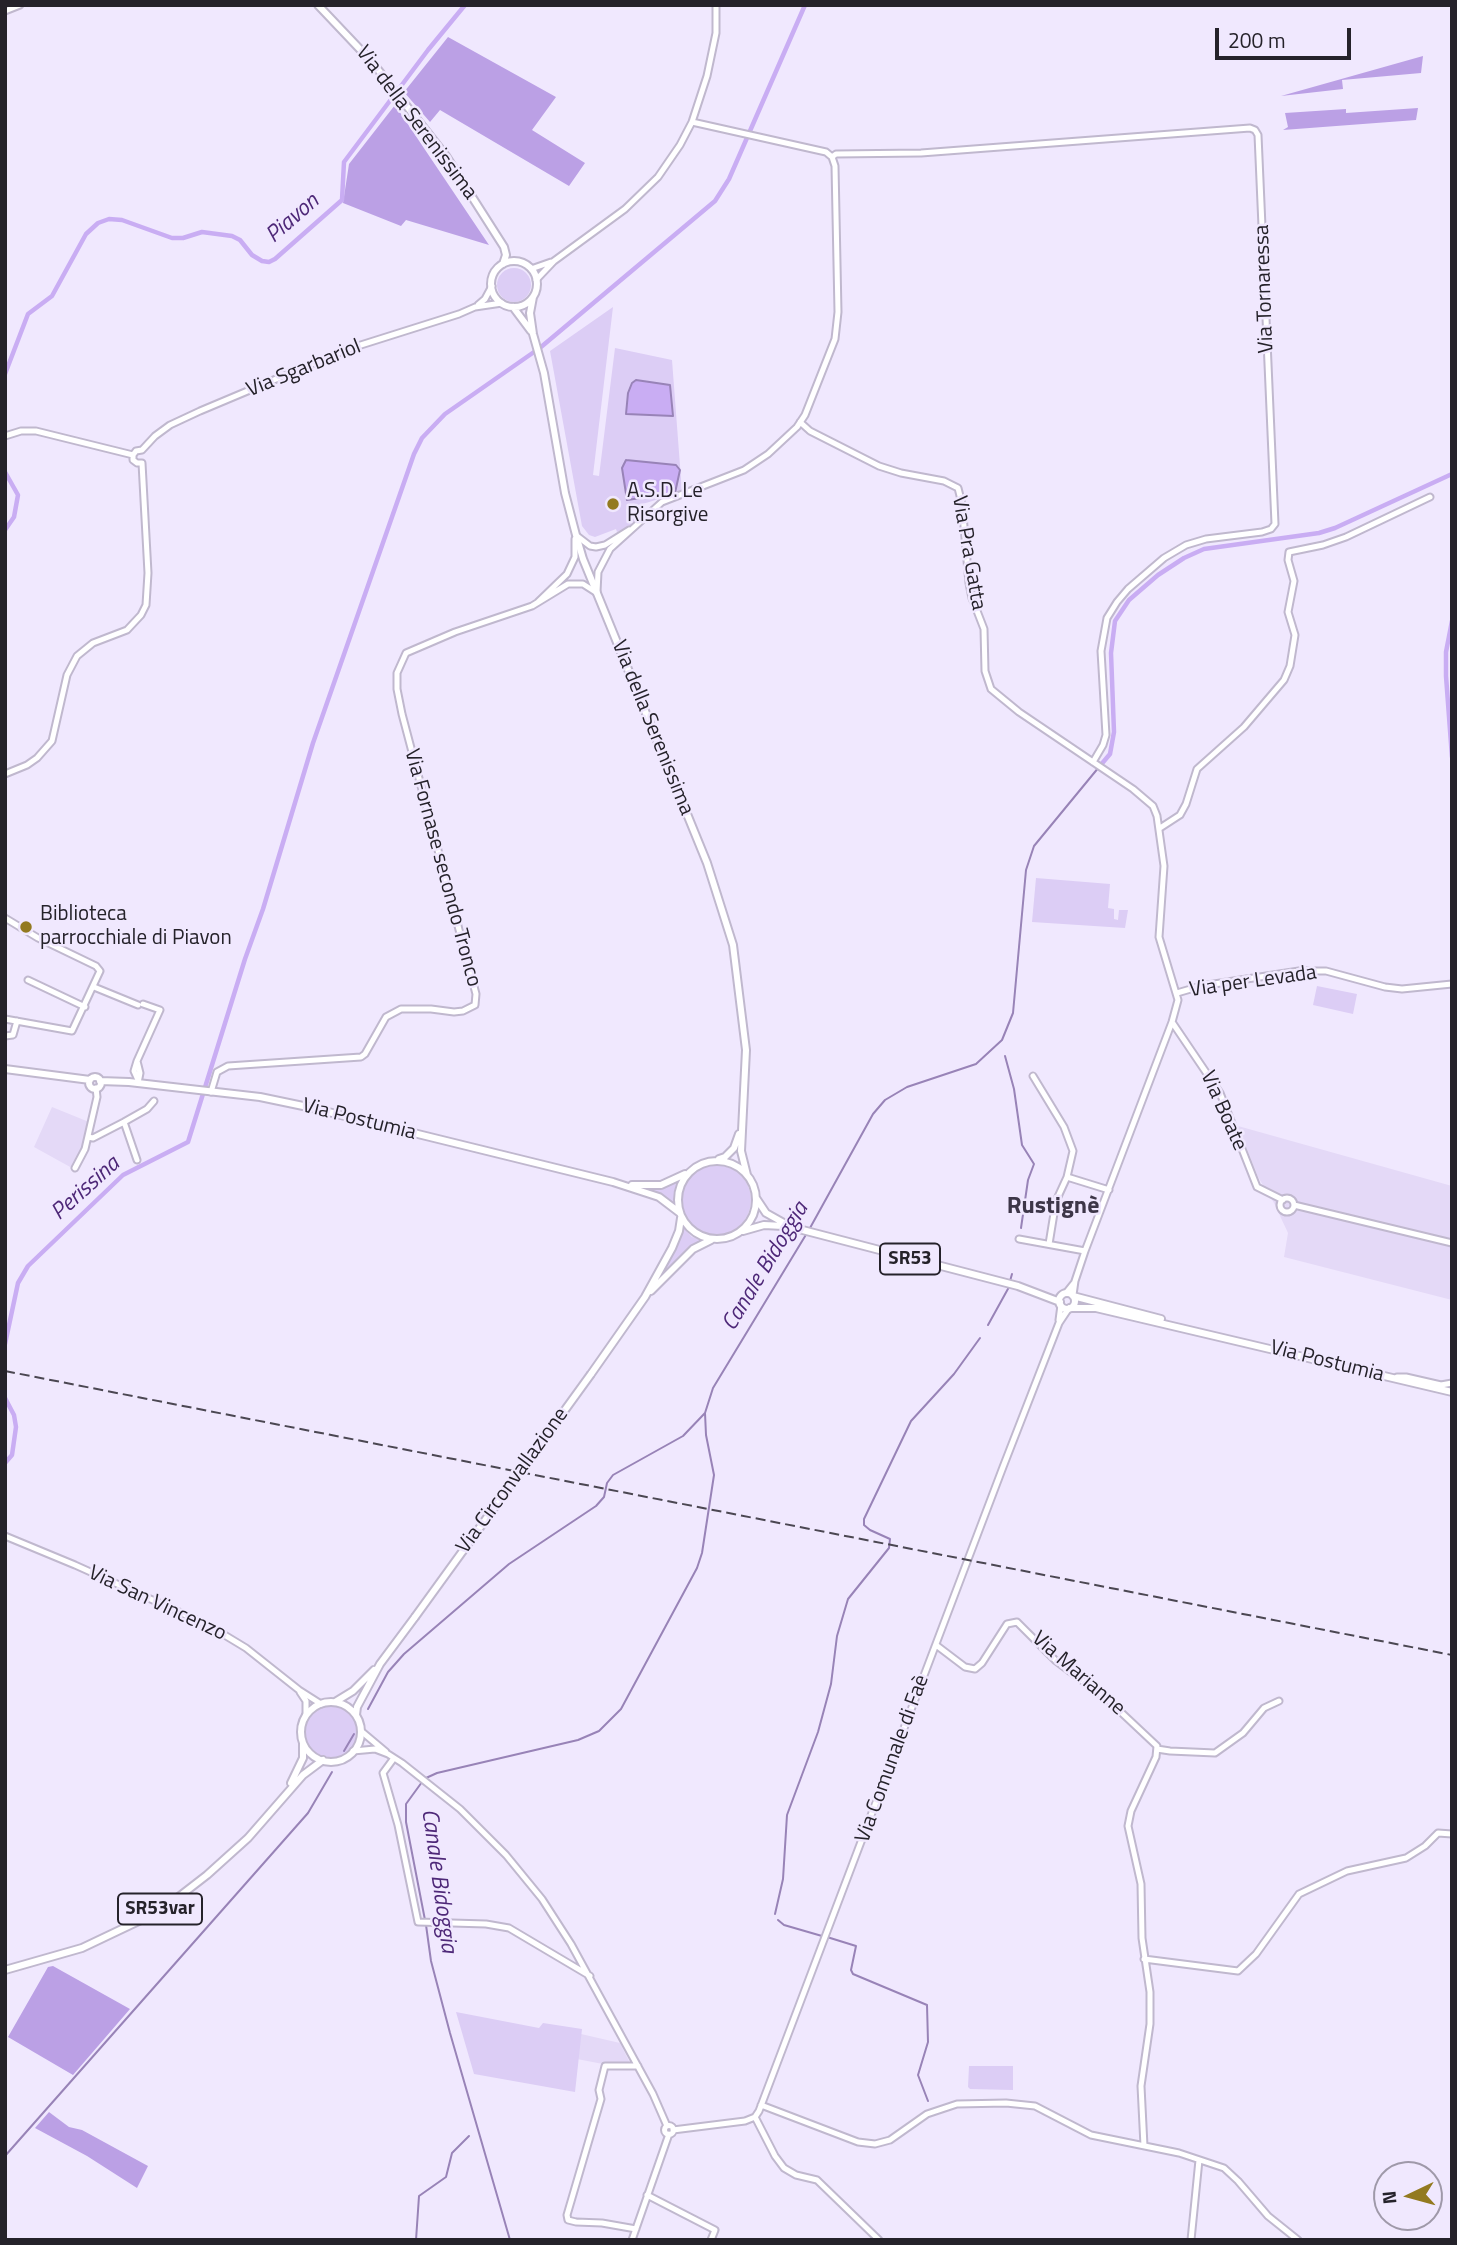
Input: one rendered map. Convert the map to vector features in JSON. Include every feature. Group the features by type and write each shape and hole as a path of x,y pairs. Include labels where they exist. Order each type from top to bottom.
{"main road":[{"name":"Via della Serenissima","path":"318,5 354,41 402,98 446,156 504,247 521,262"},
{"path":"503,264 521,262 531,269 536,280 533,297 527,302 513,307 502,303 493,293 494,273 503,264 506,255 504,247"},
{"name":"Via della Serenissima","path":"533,297 530,313 533,334 544,373 565,493 576,536 707,863 726,920 737,969 746,1050 741,1155 747,1175"},
{"name":"Via della Serenissima","path":"513,307 533,334"},
{"path":"5,1069 90,1080 90,1086 96,1088 100,1081"},
{"name":"Via Postumia","path":"90,1080 97,1077 100,1081 138,1081 260,1097 308,1107 612,1182 659,1197 680,1215"},
{"path":"713,1240 696,1234 680,1215 677,1200 679,1188 692,1170 725,1157 734,1149 742,1126"},
{"path":"712,1161 732,1164 747,1175"},
{"name":"Via Postumia","path":"612,1182 642,1186 661,1185 692,1170"},
{"name":"SR53","path":"747,1175 756,1198"},
{"path":"741,1231 750,1222 756,1198"},
{"name":"Via Postumia","path":"756,1198 766,1213 791,1227"},
{"name":"Via Circonvallazione","path":"335,1702 353,1691 380,1664 591,1374 645,1297 672,1248 679,1231 680,1215"},
{"name":"Via Postumia","path":"741,1231 764,1225 791,1227 1012,1285 1452,1392"},
{"name":"SR53","path":"713,1240 724,1239 741,1231"},
{"name":"Via Circonvallazione","path":"645,1297 693,1249 713,1240"},
{"path":"1066,1298 1075,1303 1070,1308"},
{"name":"Via Postumia","path":"1066,1298 1070,1308 1096,1308 1203,1332"},
{"name":"Via Circonvallazione","path":"356,1715 357,1707 380,1664"},
{"path":"306,1715 321,1704 335,1702 346,1706 356,1715 361,1731 359,1742 353,1751"},
{"name":"SR53var","path":"284,1797 303,1758 301,1733 306,1715"},
{"path":"303,1743 313,1755 323,1760"},
{"name":"SR53var","path":"5,1970 82,1948 143,1919 176,1899 248,1838 303,1775 323,1760 337,1760 353,1751"}],"street":[{"path":"5,11 20,5"},
{"path":"536,280 554,261 625,209 658,177 680,145 692,122 707,76 713,49 716,5"},
{"path":"597,593 598,572 611,549 662,502 754,464 800,422 831,351 837,327 835,166 832,157 826,152 692,122"},
{"name":"Via Tornaressa","path":"832,157 836,154 921,153 1250,128 1258,135 1276,519 1271,529 1262,532 1206,539 1186,545 1164,558 1116,602 1107,618 1101,651 1106,735 1094,763"},
{"path":"531,269 554,261"},
{"path":"475,307 485,299 492,286"},
{"name":"Via Sgarbariol","path":"133,455 170,425 334,355 475,307 502,303"},
{"name":"Via Pra Gatta","path":"800,422 810,431 879,466 944,481 958,488 969,583 984,629 985,671 991,690 1153,806 1160,828 1165,880 1159,937 1178,1000 1109,1190"},
{"path":"5,436 21,431 36,431 133,455 135,462 142,463"},
{"path":"5,774 37,758 52,741 68,675 77,656 93,643 127,630 142,615 148,593 142,463 146,456 142,450"},
{"path":"1160,828 1180,815 1197,769 1244,727 1284,680 1290,666 1295,635 1288,612 1294,581 1288,560 1289,552 1292,549 1323,545 1346,537 1430,497"},
{"path":"576,536 596,547 605,545 632,529"},
{"name":"Via Fornase secondo Tronco","path":"538,602 567,574 575,557 576,536"},
{"name":"Via Fornase secondo Tronco","path":"211,1092 217,1072 228,1066 360,1056 365,1054 386,1017 401,1009 454,1012 475,1005 476,994 402,714 397,673 406,653 455,632 532,606 564,586 583,584 597,593"},
{"path":"5,918 98,968 100,974 72,1031 5,1019"},
{"name":"Via per Levada","path":"1177,993 1201,986 1299,971 1326,971 1402,989 1452,984"},
{"path":"28,980 85,1007"},
{"path":"94,987 160,1010 137,1061 134,1071 138,1081"},
{"path":"5,1036 13,1035 17,1021"},
{"name":"Via Boate","path":"1172,1022 1220,1093 1252,1179 1257,1187 1282,1201"},
{"path":"1033,1076 1064,1127 1073,1154 1056,1201 1049,1244"},
{"path":"75,1168 85,1149 97,1097 96,1088"},
{"path":"88,1137 93,1138 124,1122 147,1109 154,1101"},
{"path":"124,1122 137,1160"},
{"path":"1066,1177 1109,1190"},
{"name":"Via Comunale di Faè","path":"755,2116 1109,1190"},
{"path":"1294,1205 1291,1211 1284,1211 1280,1206 1282,1201 1289,1199 1294,1205 1452,1243"},
{"path":"1019,1239 1085,1251"},
{"name":"Via Comunale di Faè","path":"1059,1323 1070,1308"},
{"path":"1392,1377 1406,1377 1441,1385 1452,1383"},
{"name":"Via San Vincenzo","path":"5,1536 208,1625 246,1648 321,1704"},
{"name":"Via Marianne","path":"936,1645 962,1665 975,1669 982,1663 1007,1624 1017,1622 1056,1661 1101,1694 1143,1730 1157,1749"},
{"path":"299,1690 306,1702 306,1715"},
{"path":"1144,2146 1141,2087 1150,2008 1144,1959 1141,1884 1128,1833 1128,1818 1151,1769 1157,1749 1170,1752 1215,1752 1243,1733 1264,1708 1279,1700"},
{"path":"361,1731 460,1809 506,1855 552,1914 590,1976 638,2066 667,2126 665,2131 745,2121 755,2116 784,2168 796,2175 817,2180 879,2240"},
{"path":"353,1751 375,1749 391,1756"},
{"path":"391,1756 383,1773 398,1825 416,1919 420,1924 486,1924 509,1928 590,1976"},
{"path":"1144,1959 1238,1971 1256,1954 1299,1894 1348,1871 1405,1858 1425,1846 1438,1833 1452,1834"},
{"path":"636,2229 603,2223 576,2222 568,2220 567,2215 601,2099 599,2090 605,2066 638,2066"},
{"path":"761,2105 858,2141 875,2144 890,2140 940,2108 967,2103 1022,2104 1044,2109 1091,2135 1224,2168 1268,2216 1298,2240"},
{"path":"632,2240 671,2132"},
{"path":"1191,2240 1199,2160"},
{"path":"647,2195 715,2230 711,2240"}],"shaded area":[{"path":"448,37 556,97 532,130 585,163 569,186 440,110 430,122 404,92"},
{"path":"1423,56 1421,73 1342,80 1343,89 1281,96"},
{"path":"395,105 489,245 406,220 401,226 343,203 349,164"},
{"path":"1418,108 1416,120 1283,130 1288,127 1285,113 1346,109 1346,113"},
{"path":"514,268 526,273 531,285 526,297 514,302 502,297 497,285 502,273"},
{"path":"613,307 593,475 599,476 615,348 672,360 682,492 626,509 627,515 655,506 628,527 595,537 589,535 582,526 550,351"},
{"path":"636,380 670,385 673,416 626,414 628,393"},
{"path":"626,460 676,465 680,470 675,493 627,500 622,468"},
{"path":"1036,878 1110,884 1108,908 1114,909 1114,919 1118,920 1119,910 1128,910 1125,928 1032,922"},
{"path":"1317,986 1357,994 1353,1014 1313,1005"},
{"path":"52,1107 89,1122 83,1148 72,1168 34,1147"},
{"path":"1238,1126 1452,1186 1452,1300 1284,1257 1288,1233 1258,1177"},
{"path":"716,1165 741,1175 751,1200 741,1225 716,1235 691,1225 681,1200 691,1175"},
{"path":"678,1181 674,1206 634,1188 659,1188"},
{"path":"682,1226 692,1237 701,1240 654,1285"},
{"path":"331,1705 350,1713 358,1732 350,1751 331,1759 312,1751 304,1732 312,1713"},
{"path":"53,1966 130,2009 73,2075 8,2037 48,1967"},
{"path":"456,2012 539,2028 543,2023 582,2029 575,2092 474,2074"},
{"path":"581,2034 620,2043 631,2065 608,2065 577,2059"},
{"path":"969,2066 1013,2066 1013,2090 970,2089"},
{"path":"49,2112 69,2127 82,2130 148,2166 137,2188 87,2156 35,2128"}],"waterway":[{"name":"Piavon","path":"5,374 28,314 52,296 86,234 98,223 109,219 122,220 172,238 183,238 202,232 232,236 262,261 275,259 342,200 344,162 465,5"},
{"path":"541,347 715,201 729,179 805,5"},
{"path":"5,1344 18,1283 28,1266 123,1175 188,1142 313,743 414,454 422,438 445,414 534,352"},
{"name":"Piavon","path":"5,472 18,495 14,517 5,530"},
{"name":"Canale Bidoggia","path":"1099,767 1110,754 1114,732 1111,653 1115,621 1129,600 1158,575 1204,549 1319,533 1335,528 1452,474"},
{"path":"1452,621 1446,652 1452,757"},
{"name":"Canale Bidoggia","path":"810,1228 873,1114 885,1100 907,1087 976,1064 1002,1040 1013,1013 1026,870 1034,846 1099,767"},
{"path":"1005,1056 1014,1089 1022,1145 1034,1164 1028,1180 1021,1228"},
{"name":"Canale Bidoggia","path":"426,1778 437,1773 578,1740 599,1731 621,1709 697,1568 702,1553 714,1475 706,1435 705,1413 713,1388 807,1233"},
{"path":"1010,1281 1012,1274"},
{"path":"988,1325 1009,1287"},
{"path":"775,1914 783,1879 787,1815 818,1732 831,1684 837,1636 848,1599 889,1548 890,1539 870,1530 864,1525 864,1519 911,1421 954,1374 980,1338"},
{"name":"Perissina","path":"5,1398 14,1415 16,1427 12,1455 5,1463"},
{"path":"368,1709 388,1672 404,1654 509,1564 596,1506 604,1497 607,1483 613,1475 683,1436 705,1413"},
{"path":"344,1751 354,1734"},
{"path":"5,2156 308,1813 332,1772"},
{"name":"Canale Bidoggia","path":"422,1782 406,1804 406,1822 425,1920"},
{"path":"778,1920 784,1925 822,1936"},
{"name":"Canale Bidoggia","path":"426,1925 431,1961 450,2033 510,2240"},
{"path":"827,1937 856,1946 851,1970 853,1974 927,2005 928,2042 918,2075 928,2101"},
{"path":"416,2240 419,2196 446,2177 452,2153 469,2136"}],"railway":[{"path":"5,1371 1452,1655"}],"place":[{"name":"A.S.D. Le Risorgive","path":"613,504"},
{"name":"Biblioteca parrocchiale di Piavon","path":"26,927"}],"district":[{"name":"Rustignè","path":"1053,1207"}]}
